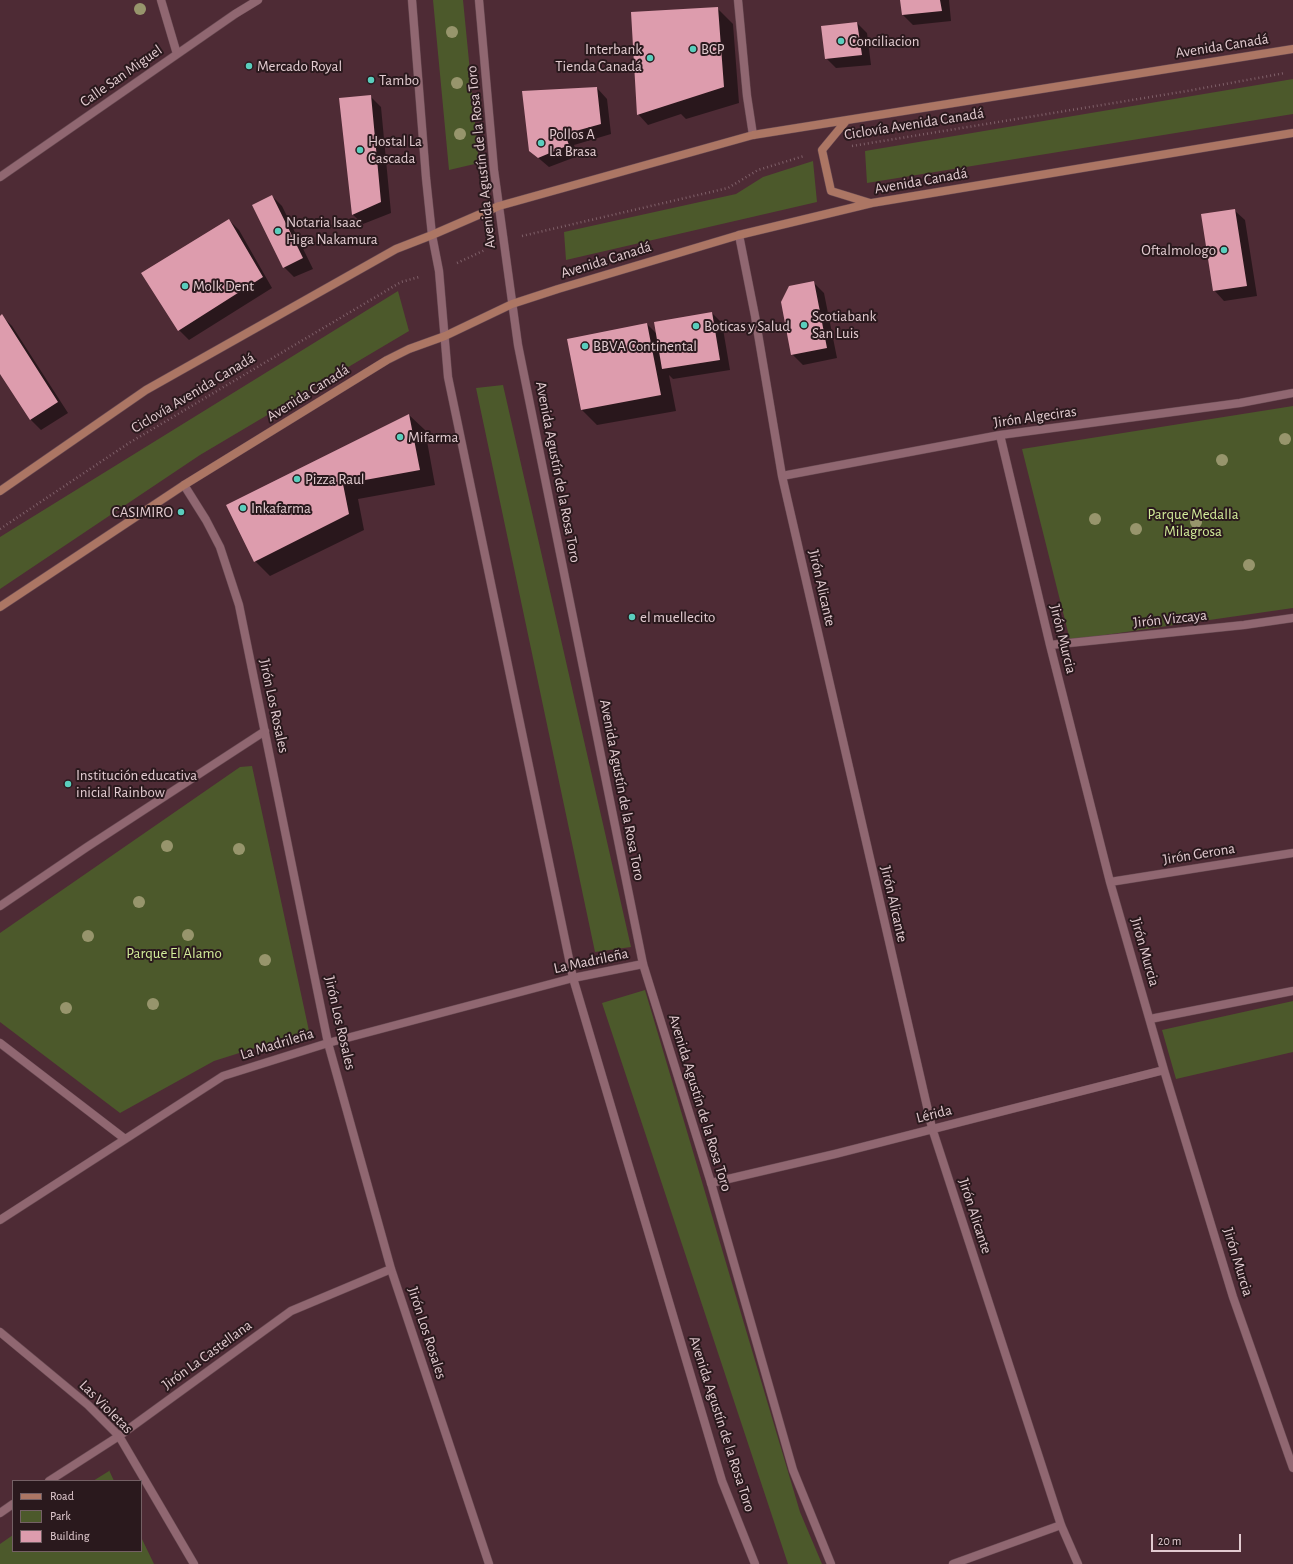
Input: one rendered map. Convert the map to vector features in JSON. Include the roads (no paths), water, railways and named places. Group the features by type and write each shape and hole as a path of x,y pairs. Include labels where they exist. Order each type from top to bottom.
{"main road":[{"name":"Avenida Canadá","path":"0,491 146,390 396,249 432,236 498,206 753,135 1293,49"},
{"path":"846,121 822,150 831,191 872,203"},
{"name":"Avenida Canadá","path":"0,607 184,485 387,360 409,349 445,336 512,304 558,288 739,234 872,203 1293,133"}],"street":[{"path":"161,0 177,54"},
{"name":"Calle San Miguel","path":"0,177 235,14 258,0"},
{"name":"Avenida Agustín de la Rosa Toro","path":"412,0 432,236 439,271 448,377 573,978 722,1481 755,1564"},
{"name":"Avenida Agustín de la Rosa Toro","path":"479,0 498,206 523,372 643,964 710,1183 793,1470 831,1564"},
{"path":"738,0 747,96 753,135"},
{"name":"Jirón Alicante","path":"739,234 756,316 782,476 932,1128 1061,1525 1078,1564"},
{"name":"Jirón Algeciras","path":"782,476 1000,435 1240,403 1293,393"},
{"name":"Jirón Murcia","path":"1000,435 1050,645 1110,882 1164,1070 1233,1296 1293,1468"},
{"name":"Jirón Los Rosales","path":"184,485 206,520 220,547 239,605 328,1043 391,1269 489,1564"},
{"name":"Jirón Vizcaya","path":"1050,645 1244,625 1293,618"},
{"path":"0,906 87,847 265,731"},
{"name":"Jirón Gerona","path":"1110,882 1293,852"},
{"name":"La Madrileña","path":"0,1220 223,1076 328,1043 573,978 643,964"},
{"path":"1150,1019 1293,991"},
{"path":"0,1042 125,1139"},
{"name":"Lérida","path":"710,1183 834,1154 1164,1070"},
{"name":"Jirón La Castellana","path":"51,1480 119,1436 291,1311 391,1269"},
{"name":"Las Violetas","path":"0,1332 88,1405 119,1436 194,1564"},
{"path":"0,1513 12,1505"},
{"path":"953,1564 1061,1525"}],"place":[{"name":"Conciliacion","path":"841,41"},
{"name":"BCP","path":"693,49"},
{"name":"Interbank Tienda Canadá","path":"650,58"},
{"name":"Mercado Royal","path":"249,66"},
{"name":"Tambo","path":"371,80"},
{"name":"Pollos A La Brasa","path":"541,143"},
{"name":"Hostal La Cascada","path":"360,150"},
{"name":"Notaria Isaac Higa Nakamura","path":"278,231"},
{"name":"Oftalmologo","path":"1224,250"},
{"name":"Molk Dent","path":"185,286"},
{"name":"Scotiabank San Luis","path":"804,325"},
{"name":"Boticas y Salud","path":"696,326"},
{"name":"BBVA Continental","path":"585,346"},
{"name":"Mifarma","path":"400,437"},
{"name":"Pizza Raul","path":"297,479"},
{"name":"Inkafarma","path":"243,508"},
{"name":"CASIMIRO","path":"181,512"},
{"name":"el muellecito","path":"632,617"},
{"name":"Institución educativa inicial Rainbow","path":"68,784"}],"park label":[{"name":"Parque Medalla Milagrosa","path":"1193,522"},
{"name":"Parque El Alamo","path":"174,953"}]}
